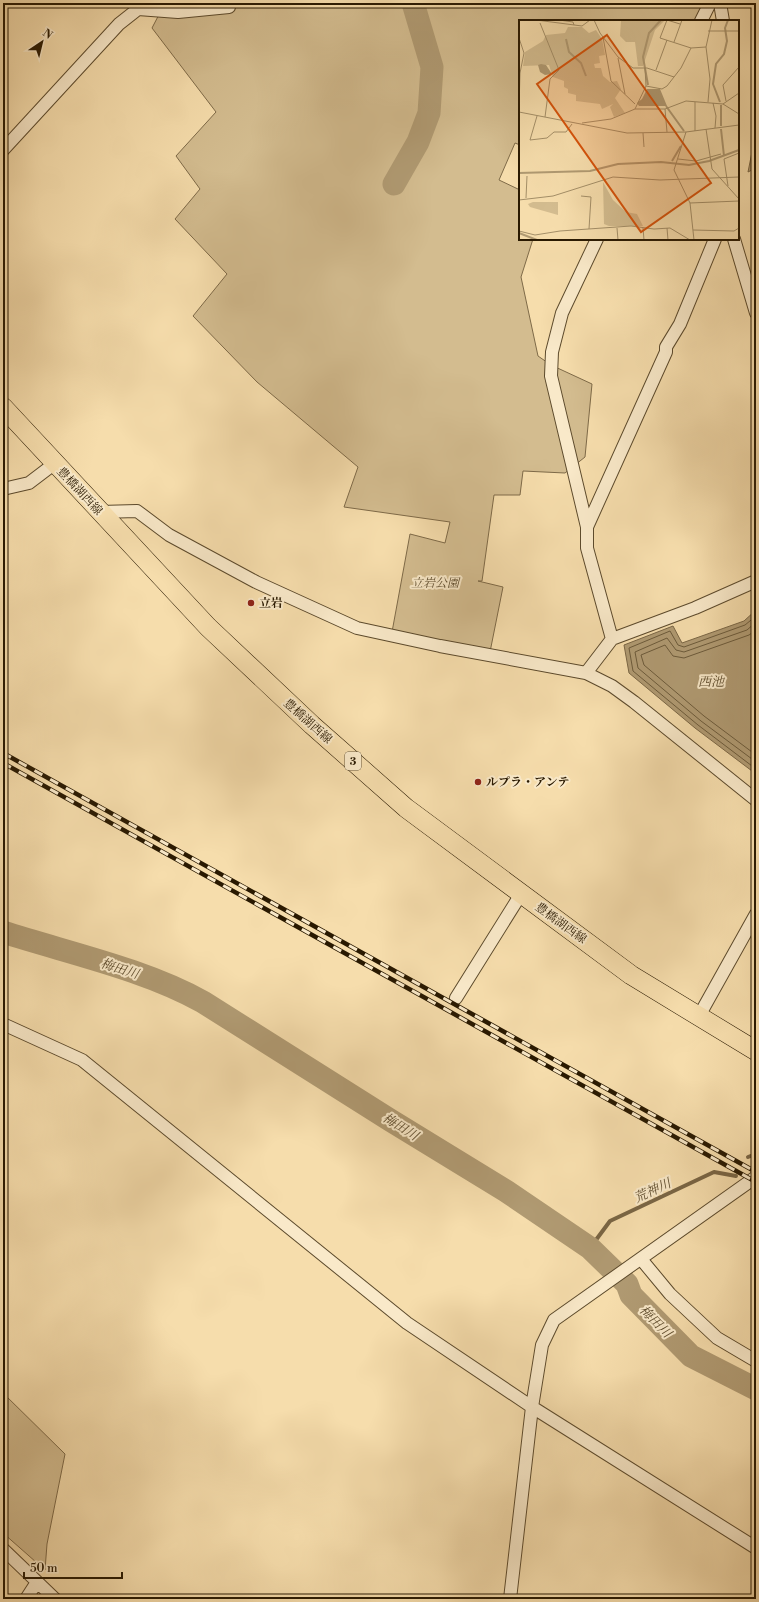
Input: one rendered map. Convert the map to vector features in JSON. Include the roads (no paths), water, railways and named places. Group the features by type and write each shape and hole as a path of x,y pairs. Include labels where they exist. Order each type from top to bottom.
{"main road":[{"name":"豊橋湖西線","path":"3,407 54,464 208,627 312,725 406,808 631,975 756,1051"}],"street":[{"path":"3,150 119,24 138,9 178,12 229,7 229,3"},
{"path":"702,20 710,3"},
{"path":"720,3 723,20"},
{"path":"597,240 562,313 552,352 551,376 587,527 587,548 612,639"},
{"path":"587,527 666,352 666,347 680,324 715,240"},
{"path":"734,240 756,313"},
{"path":"3,489 29,483 54,464"},
{"path":"100,512 137,511 169,535 256,582 357,628 440,646 586,673 612,686 634,702 664,728 756,800"},
{"path":"586,673 612,639 695,608 756,582"},
{"path":"456,998 521,894"},
{"path":"699,1016 756,914"},
{"path":"3,1024 82,1060 407,1323 532,1407 756,1548"},
{"path":"510,1599 532,1407 542,1345 554,1320 756,1177"},
{"path":"638,1261 670,1294 717,1338 756,1362"},
{"path":"3,1549 55,1599"},
{"path":"26,1599 36,1582"}],"water":[{"path":"756,132 756,168 748,172"},
{"name":"西池","path":"756,610 756,774 695,728 629,673 624,645 673,626 682,643 744,621"}],"waterway":[{"path":"394,184 418,142 429,113 432,67 413,3"},
{"name":"梅田川","path":"3,932 131,971 180,990 203,1002 506,1191 590,1248 627,1284 631,1295 691,1356 756,1389"},
{"name":"荒神川","path":"748,1157 756,1154"},
{"name":"荒神川","path":"590,1248 610,1221 714,1172 736,1176"}],"railway":[{"path":"3,753 756,1172"},
{"path":"3,763 756,1182"}],"place":[{"name":"立岩","path":"251,603"},
{"name":"ルプラ・アンテ","path":"478,782"}],"park label":[{"name":"立岩公園","path":"435,583"}]}
